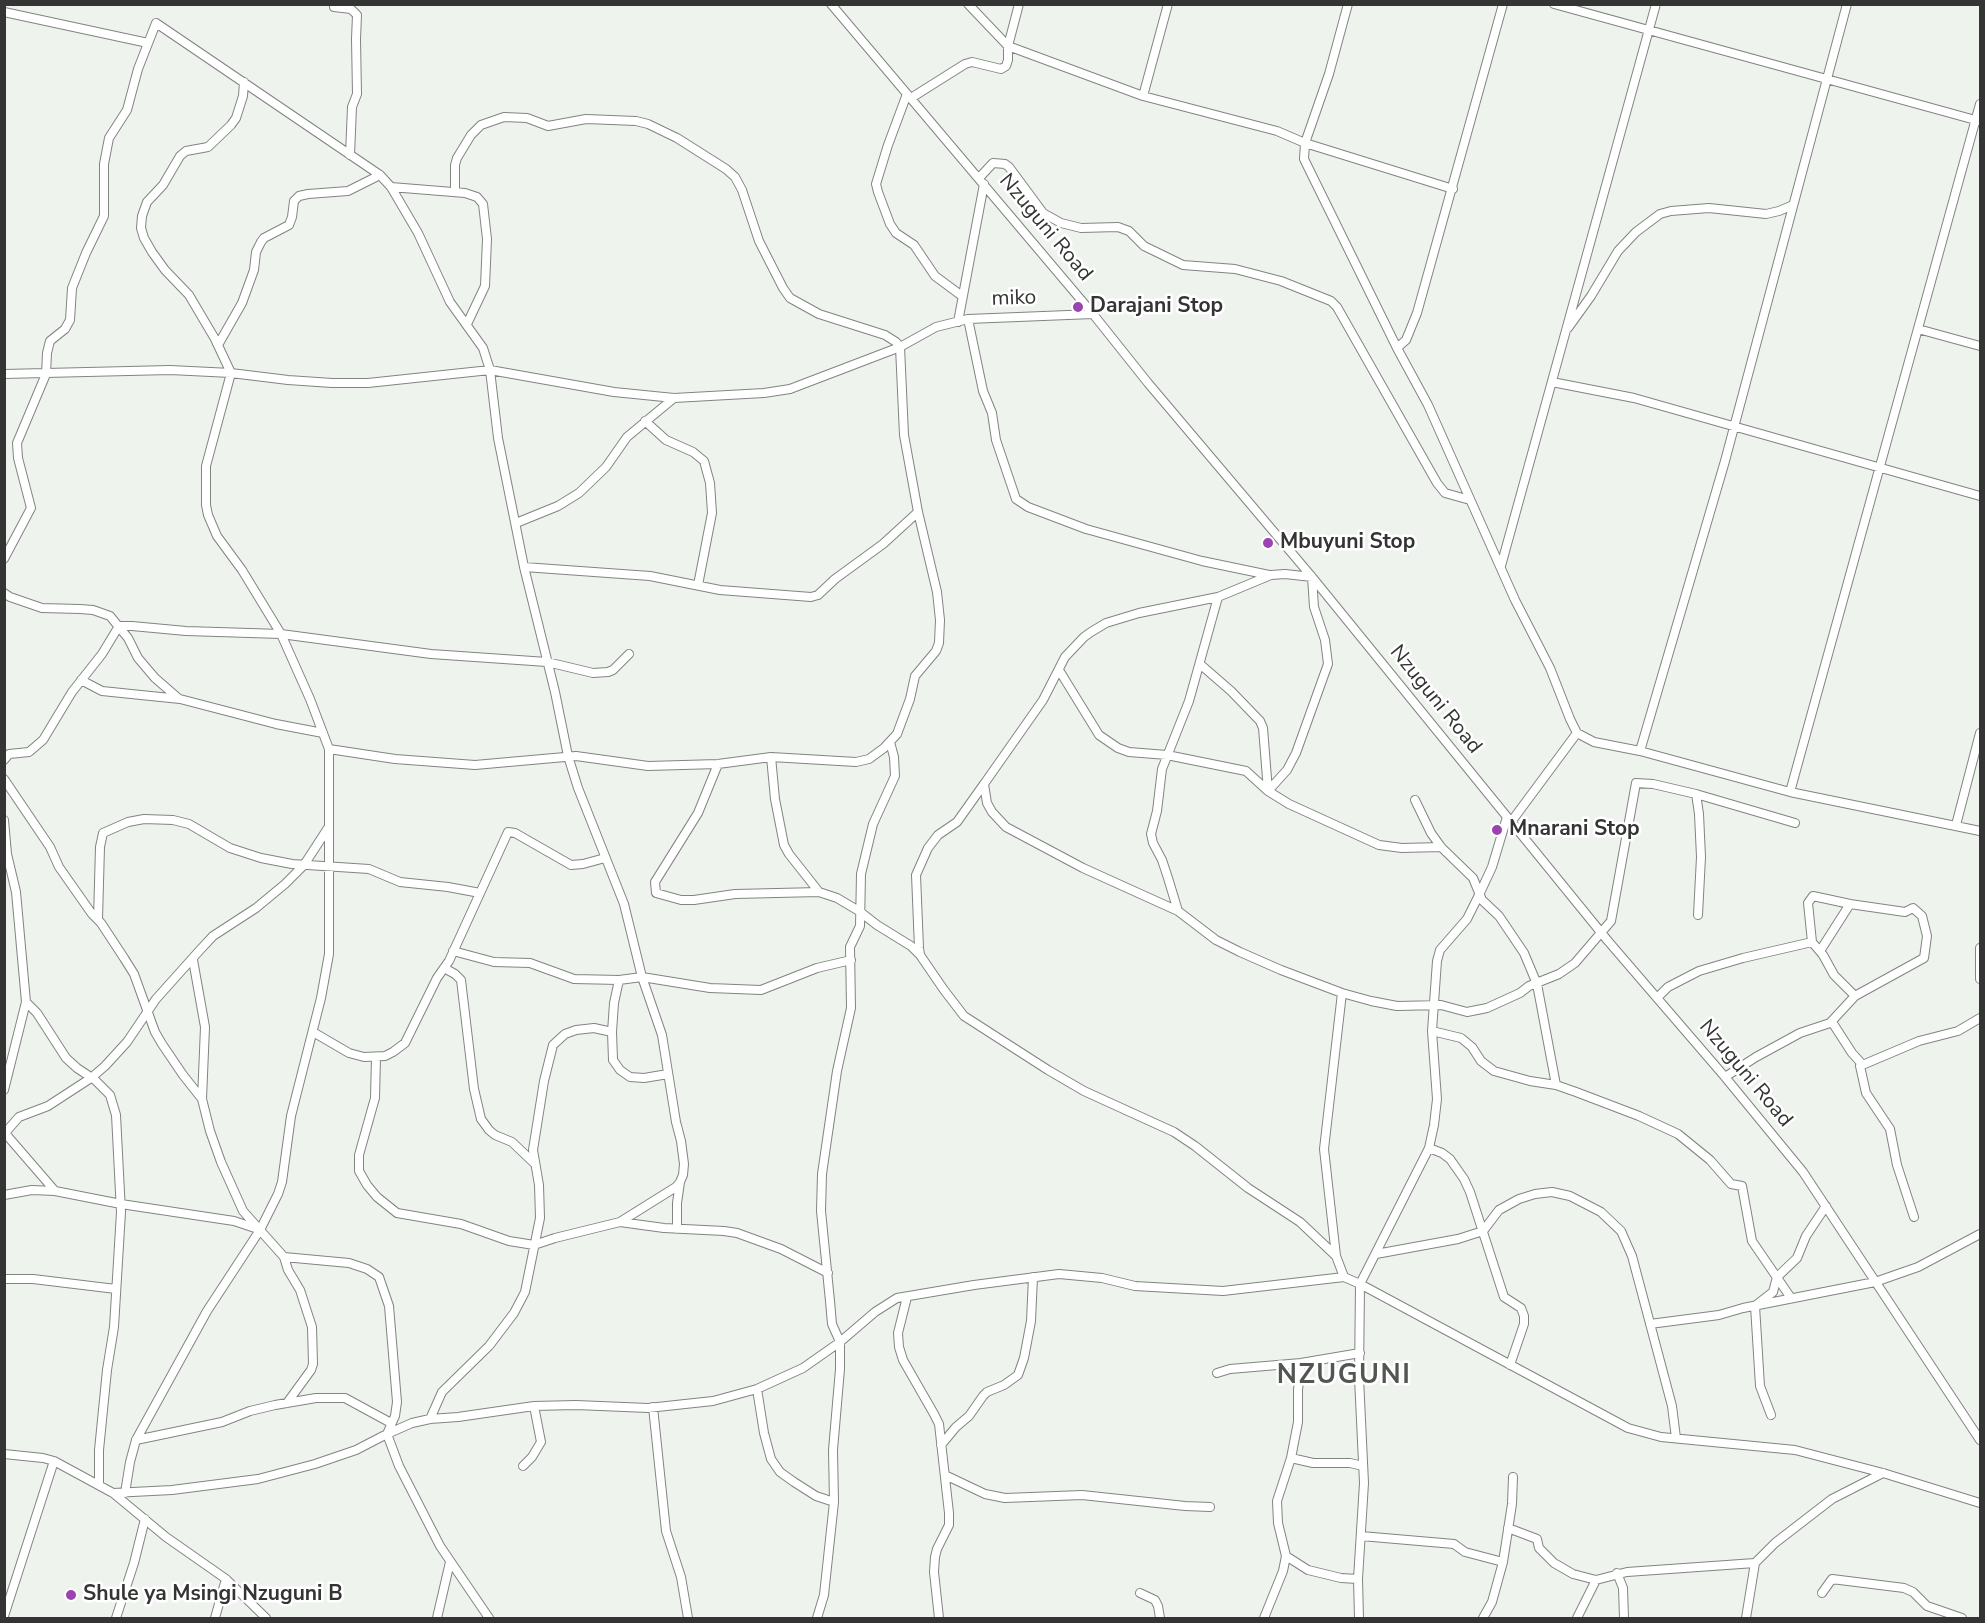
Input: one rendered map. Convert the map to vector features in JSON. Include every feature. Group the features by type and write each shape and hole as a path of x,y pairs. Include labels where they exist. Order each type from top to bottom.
{"street":[{"path":"334,4 334,6 351,9 357,15 357,94 352,107 350,155"},
{"name":"Nzuguni Road","path":"831,4 1312,577 1600,932 1803,1172 1980,1440"},
{"path":"968,4 1008,46 1143,96 1277,131 1305,143 1453,189"},
{"path":"962,296 935,276 914,245 896,233 890,224 876,184 888,145 909,96 965,64 972,62 1001,69 1006,66 1008,46 1019,4"},
{"path":"1143,96 1168,4"},
{"path":"1348,4 1329,74 1305,143 1303,152 1306,165 1397,348 1428,405 1515,600 1550,668 1577,733 1594,742 1790,792 1980,831"},
{"path":"1397,348 1406,340 1417,313 1503,4"},
{"path":"1554,4 1979,120"},
{"path":"1501,566 1656,4"},
{"path":"1640,752 1734,426 1847,4"},
{"path":"4,12 148,43"},
{"path":"4,559 30,512 31,504 16,443 46,374 50,341 68,325 72,288 104,216 104,164 109,138 127,110 134,79 156,23 380,175 391,187 418,233 450,302 483,348 490,370 498,438 524,567 568,756 578,788 624,904 642,977 662,1035 684,1164 684,1176 677,1203 677,1228"},
{"path":"126,1493 130,1462 136,1440 207,1311 273,1207 282,1182 291,1116 313,1032 329,954 329,749 281,634 242,570 217,536 210,521 206,505 206,466 231,373 218,345 189,295 165,270 152,252 141,228 147,202 163,185 180,156 186,151 208,147 236,118 243,96 244,82"},
{"path":"1790,792 1918,329 1979,120 1980,104"},
{"path":"329,749 395,759 463,764 568,756 648,766 718,764 771,757 856,762 869,759 897,734 910,699 915,676 935,653 939,643 940,620 937,592 918,512 904,435 900,347 885,335 819,314 790,298 766,257 742,190 735,177 721,164 696,148 648,124 604,119 572,121 552,126 513,117 492,120 481,125 471,135 457,158 455,191"},
{"path":"958,322 981,181 993,163 1005,164 1043,213 1061,223 1081,228 1118,227 1130,231 1144,246 1184,265 1235,269 1281,281 1331,301 1337,307 1437,483 1445,493 1470,500"},
{"path":"218,345 242,303 261,242 264,238 289,225 294,201 299,196 308,194 348,191 380,175"},
{"path":"391,187 455,191 473,195 480,200 484,209 487,256 485,286 467,324"},
{"path":"1566,330 1591,296 1618,251 1636,232 1660,214 1709,208 1766,214 1793,205"},
{"name":"miko","path":"4,374 170,370 231,373 288,380 359,383 490,370 614,392 674,398 771,393 790,389 900,347 936,327 968,319 1093,314"},
{"path":"968,319 983,391 992,413 996,440 1016,499 1028,507 1086,529 1202,561 1271,575 1312,577 1314,606 1326,640 1328,664 1296,753 1287,770 1268,791"},
{"path":"1918,329 1980,346"},
{"path":"1552,382 1635,398 1980,496"},
{"path":"516,523 558,506 579,493 606,467 627,436 674,398"},
{"path":"645,421 666,440 693,452 704,461 710,483 712,513 699,585"},
{"path":"524,567 650,576 720,590 801,598 818,595 918,512"},
{"path":"921,955 915,886 917,871 928,848 938,835 957,822 1043,700 1065,657 1078,642 1106,623 1139,613 1218,597 1271,575"},
{"path":"4,593 42,608 93,610 110,616 119,626 138,658 155,678 180,699"},
{"path":"1178,911 1162,860 1151,837 1157,811 1160,777 1201,665 1218,597"},
{"path":"119,626 281,634 431,654 547,662 582,671 608,672 618,666 629,654"},
{"path":"4,747 7,757 29,752 43,740 119,626"},
{"path":"1201,665 1260,721 1263,728 1268,791"},
{"path":"1059,670 1096,731 1104,740 1125,751 1167,755 1246,771 1268,791 1289,804 1379,845 1402,848 1441,847"},
{"path":"81,680 102,691 180,699 276,724 322,733"},
{"path":"1359,1618 1358,1579 1363,1466 1360,1284 1429,1148 1437,1099 1432,1031 1437,961 1440,950 1467,919 1492,867 1509,819 1577,733"},
{"path":"1956,825 1980,733"},
{"path":"817,1618 824,1595 834,1502 833,1449 840,1369 840,1342 832,1324 821,1211 822,1174 837,1071 851,1008 851,944 860,926 861,874 873,824 895,776 890,742"},
{"path":"771,757 775,799 784,845 819,892"},
{"path":"718,764 699,813 655,882 656,893 681,900 735,894 819,892 837,898 911,946 921,955 964,1016 1084,1091 1174,1132 1248,1188 1300,1222 1336,1256"},
{"path":"4,779 50,847 59,867 98,919 134,974 162,1044 183,1076 202,1099"},
{"path":"984,784 987,803 1006,827 1083,868 1178,911 1216,940 1240,952 1342,993 1397,1006 1434,1004 1467,1012 1477,1011 1510,999 1568,969 1611,921 1636,783 1653,784 1696,794 1795,823"},
{"path":"1696,794 1700,814 1701,856 1698,915"},
{"path":"1415,800 1423,820 1441,847 1473,878 1479,895 1500,916 1521,947 1537,984 1556,1085"},
{"path":"98,919 102,838 105,831 128,822 156,819 182,822 208,833 239,852 261,858 304,865 369,869 400,882 480,893"},
{"path":"4,820 7,854 16,892 26,1002 4,1090"},
{"path":"55,1191 5,1133 15,1120 25,1113 48,1106 91,1078 127,1042 156,999 213,936 265,902 304,865 329,826"},
{"path":"313,1032 349,1053 376,1057 393,1052 405,1042 453,951 510,831 572,865 605,858"},
{"path":"1725,1077 1800,1033 1832,1022 1855,996 1924,958 1927,936 1922,916 1913,908 1905,912 1813,896 1809,903 1812,942 1834,975 1855,996"},
{"path":"1820,951 1850,904"},
{"path":"1657,998 1668,987 1698,971 1812,942"},
{"path":"1980,948 1980,979"},
{"path":"453,951 494,963 530,963 574,979 619,980 642,977 710,988 761,990 817,968 850,960"},
{"path":"193,960 205,1027 202,1099 210,1131 243,1212 284,1257 288,1270 300,1290 312,1327 314,1347 311,1370 287,1403"},
{"path":"444,968 461,980 474,1089 481,1119 495,1135 512,1142 534,1162"},
{"path":"619,980 614,1003 613,1060 623,1073 635,1078 668,1074"},
{"path":"1342,993 1324,1149 1336,1256 1344,1277"},
{"path":"26,1002 37,1012 66,1058 108,1092 114,1104 122,1204 114,1327 99,1450 99,1485"},
{"path":"1862,1064 1919,1041 1958,1031 1980,1018"},
{"path":"1832,1022 1862,1064"},
{"path":"430,1419 445,1388 489,1346 514,1313 528,1283 541,1206 540,1185 533,1150 542,1091 553,1045 565,1034 576,1029 594,1028 612,1032"},
{"path":"1432,1031 1461,1038 1472,1047 1481,1061 1494,1071 1530,1081 1556,1085 1613,1105 1677,1134 1710,1160 1731,1184 1742,1186 1752,1241 1791,1298"},
{"path":"376,1057 374,1105 362,1143 358,1167 361,1176 376,1197 397,1213 461,1224 509,1241 534,1245 621,1222 681,1182"},
{"path":"1862,1064 1860,1066 1866,1093 1890,1129 1897,1165 1914,1217"},
{"path":"1429,1148 1442,1153 1456,1166 1470,1192 1504,1297 1521,1308 1524,1316 1524,1323 1510,1365"},
{"path":"4,1195 32,1190 55,1191 234,1221 260,1230"},
{"path":"1376,1254 1458,1239 1483,1232 1498,1210 1506,1204 1527,1196 1552,1192 1584,1202 1615,1223 1626,1240 1672,1406 1676,1438"},
{"path":"1755,1306 1773,1292 1777,1277 1797,1258 1806,1236 1826,1206"},
{"path":"621,1222 737,1233 781,1250 828,1273"},
{"path":"1650,1324 1719,1315 1743,1308 1875,1282 1918,1267 1980,1234"},
{"path":"284,1257 349,1263 367,1269 380,1277 389,1306 397,1402 395,1416 387,1434 415,1497 450,1562 489,1618"},
{"path":"113,1493 207,1486 258,1479 356,1450 412,1423 430,1419 534,1406 653,1407 713,1401 757,1389 803,1368 897,1298 1059,1274 1102,1278 1146,1287 1223,1291 1344,1277 1629,1428 1661,1437 1795,1450 1882,1473 1980,1503"},
{"path":"941,1445 969,1416 982,1396 1018,1375 1024,1358 1031,1321 1033,1277"},
{"path":"4,1279 69,1282 116,1288"},
{"path":"907,1297 898,1333 899,1347 903,1360 939,1424 945,1475 949,1525 937,1549 934,1572 939,1618"},
{"path":"1755,1306 1760,1386 1771,1415"},
{"path":"1217,1373 1230,1369 1301,1363 1360,1353"},
{"path":"1264,1618 1286,1556 1278,1523 1277,1501 1291,1458 1298,1422 1301,1363"},
{"path":"757,1389 771,1460 780,1472 794,1482 816,1496 834,1502"},
{"path":"136,1440 222,1422 250,1411 316,1398 345,1398 391,1423"},
{"path":"523,1466 541,1442 534,1406"},
{"path":"653,1407 666,1531 681,1577 688,1618"},
{"path":"4,1455 54,1461 113,1493 166,1537 226,1579 266,1618"},
{"path":"1291,1458 1313,1463 1350,1463 1363,1466"},
{"path":"4,1616 48,1487 54,1461"},
{"path":"1746,1618 1755,1563 1775,1543 1832,1499 1882,1473"},
{"path":"945,1475 984,1494 1005,1498 1082,1495 1210,1507"},
{"path":"1483,1618 1492,1602 1503,1562 1512,1504 1513,1477"},
{"path":"116,1618 145,1519"},
{"path":"1508,1527 1537,1539 1539,1548 1554,1563 1573,1574 1596,1580 1617,1574 1755,1563"},
{"path":"1361,1536 1455,1544 1465,1551 1503,1562"},
{"path":"1286,1556 1308,1570 1341,1578 1358,1579"},
{"path":"437,1618 450,1562"},
{"path":"1617,1574 1623,1588 1624,1618"},
{"path":"215,1618 226,1579"},
{"path":"1822,1593 1832,1579 1904,1588 1913,1592 1927,1606 1962,1618"},
{"path":"1577,1618 1596,1580"},
{"path":"1140,1593 1155,1600 1160,1618"}],"place":[{"name":"Darajani Stop","path":"1078,307"},
{"name":"Mbuyuni Stop","path":"1268,543"},
{"name":"Mnarani Stop","path":"1497,830"},
{"name":"Shule ya Msingi Nzuguni B","path":"71,1595"}],"district":[{"name":"NZUGUNI","path":"1344,1376"}]}
